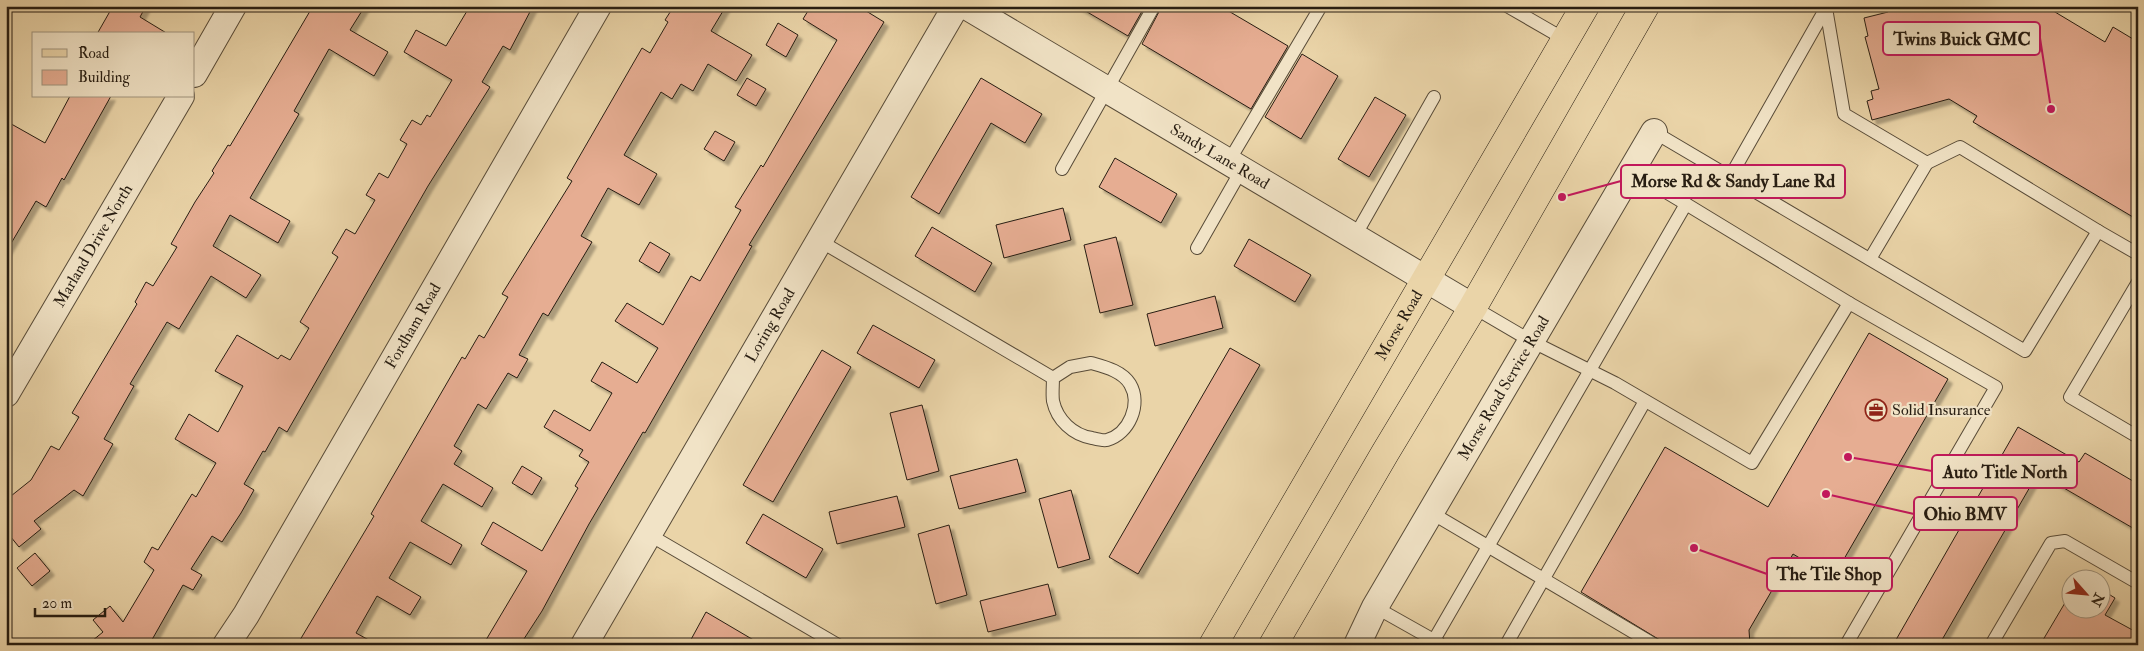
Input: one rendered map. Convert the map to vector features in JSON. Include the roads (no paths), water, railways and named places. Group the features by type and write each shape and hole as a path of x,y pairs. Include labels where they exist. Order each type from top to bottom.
{"main road":[{"name":"Morse Road","path":"1213,645 1585,6"},
{"path":"1273,645 1384,453 1473,307 1645,6"}],"street":[{"path":"195,72 233,6"},
{"name":"Fordham Road","path":"226,645 246,615 598,6"},
{"name":"Loring Road","path":"584,645 956,6"},
{"name":"Sandy Lane Road","path":"966,6 1473,307"},
{"name":"Marland Drive North","path":"6,394 180,98"},
{"name":"Morse Road Service Road","path":"1358,645 1375,607 1654,132"}],"lane":[{"path":"1062,169 1154,6"},
{"path":"1197,248 1235,165 1321,6"},
{"path":"1507,6 1566,40"},
{"path":"1827,7 1844,114 1926,163"},
{"path":"1730,177 1827,7"},
{"path":"1355,236 1434,97"},
{"path":"1654,132 2025,350 2098,231"},
{"path":"1870,259 1926,163 1960,148 2138,254"},
{"path":"1631,171 1850,303 1996,387 1846,645"},
{"path":"1375,607 1437,643 1488,546 1686,204"},
{"path":"820,241 1053,378"},
{"path":"2138,282 2070,397 2138,437"},
{"path":"1473,307 1531,341 1645,401 1752,463 1850,303"},
{"path":"1091,363 1112,368 1130,384 1135,400 1131,420 1120,433 1106,441 1086,437 1066,427 1053,402 1053,378 1070,367 1091,363"},
{"path":"1506,645 1645,401"},
{"path":"1430,512 1655,645"},
{"path":"648,534 838,645"},
{"path":"1991,645 2051,543 2065,540 2138,583"}],"place":[{"name":"Twins Buick GMC","path":"2051,109"},
{"name":"Morse Rd & Sandy Lane Rd","path":"1562,197"},
{"name":"Solid Insurance","path":"1876,410"},
{"name":"Auto Title North","path":"1848,457"},
{"name":"Ohio BMV","path":"1826,494"},
{"name":"The Tile Shop","path":"1694,548"}]}
